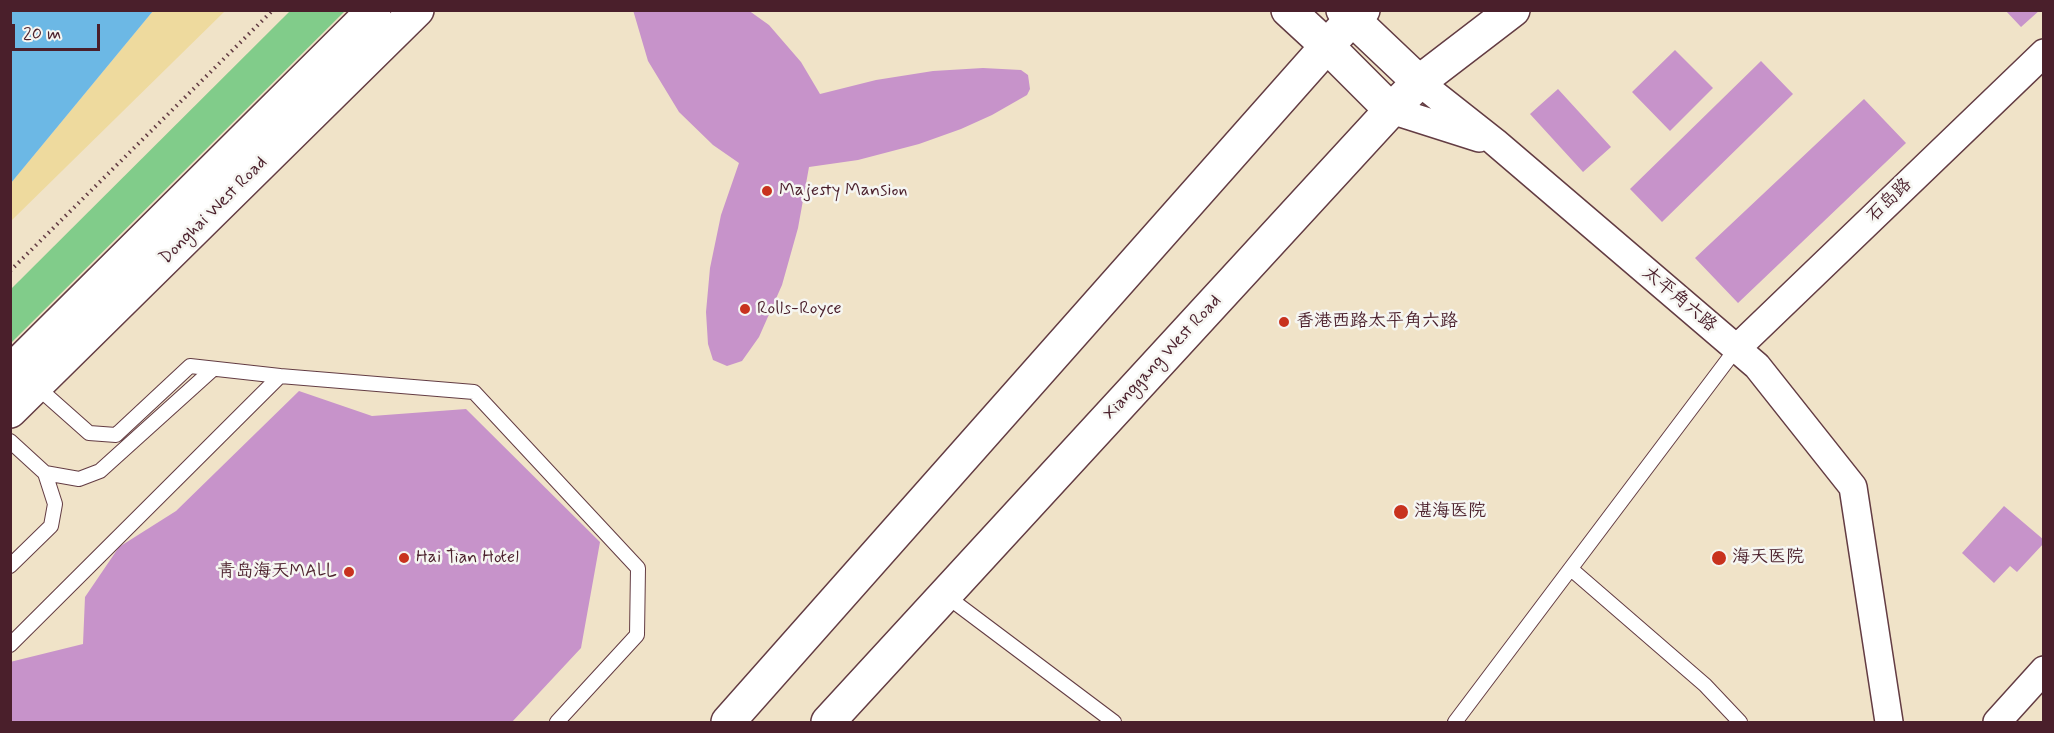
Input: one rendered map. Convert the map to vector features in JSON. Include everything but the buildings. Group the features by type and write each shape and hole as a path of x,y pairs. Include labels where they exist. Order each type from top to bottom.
{"main road":[{"name":"Donghai West Road","path":"10,411 23,379 374,10"},
{"name":"Donghai West Road","path":"23,379 417,10"},
{"name":"太平角六路","path":"1288,10 1328,46 1390,110"},
{"name":"Xianggang West Road","path":"828,723 1390,110 1419,82 1513,10"},
{"path":"728,723 1328,46 1353,13 1419,82"}],"street":[{"name":"石岛路","path":"1737,349 2043,53"},
{"path":"1419,82 1495,142"},
{"name":"太平角六路","path":"1390,110 1495,142 1757,366 1853,487 1890,723"},
{"path":"1997,723 2043,670"}],"lane":[{"path":"1455,723 1737,349"},
{"path":"23,379 89,433 116,435 190,366 212,370 474,392 638,568 637,635 564,720"},
{"path":"45,473 79,479 100,471 212,370"},
{"path":"10,645 280,376"},
{"path":"10,441 45,473 55,504 51,526 10,566"},
{"path":"1571,569 1705,685 1740,723"},
{"path":"945,595 1114,723"}],"path":[{"path":"10,271 273,10"}],"green space":[{"path":"291,10 345,11 11,343 11,289"}],"sand":[{"path":"153,11 225,11 11,221 11,183"}],"water":[{"path":"10,11 153,11 11,183"}],"place":[{"name":"Majesty Mansion","path":"767,191"},
{"name":"Rolls-Royce","path":"745,309"},
{"name":"香港西路太平角六路","path":"1284,322"},
{"name":"湛海医院","path":"1401,512"},
{"name":"Hai Tian Hotel","path":"404,558"},
{"name":"海天医院","path":"1719,558"},
{"name":"青岛海天MALL","path":"349,572"}]}
